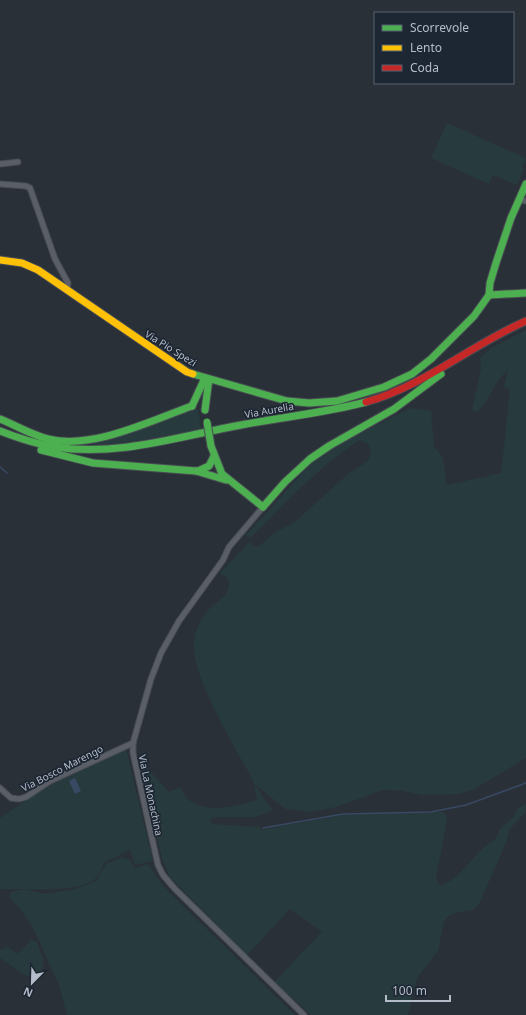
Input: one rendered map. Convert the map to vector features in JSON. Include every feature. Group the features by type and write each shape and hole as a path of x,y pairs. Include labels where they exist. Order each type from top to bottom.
{"main road":[{"path":"526,184 522,201 492,276 489,295 514,292 526,293"},
{"name":"Via Pio Spezi","path":"0,260 32,267 185,370 207,379 277,398 309,403 343,400 396,382 416,372 474,316 489,295"},
{"name":"Via Aurelia","path":"0,431 30,442 51,447 106,450 346,407 377,399 404,388 503,332 526,321"},
{"name":"Via Aurelia","path":"0,437 42,450 75,455 109,456 343,413 393,399 526,327"},
{"path":"185,370 200,389 211,446 220,471 263,507 294,473 310,459 329,446 387,414 441,374"},
{"path":"192,406 197,399 200,389 207,379"},
{"path":"207,379 209,390"},
{"path":"205,410 205,397 209,390 222,383"},
{"path":"0,419 48,439 78,442 100,438 192,406 199,406 205,410"},
{"path":"42,450 93,463 196,471 232,482"},
{"path":"196,471 208,468 214,456"}],"street":[{"path":"0,164 18,162"},
{"path":"0,184 29,187 56,262 68,283 67,290"},
{"name":"Via La Monachina","path":"263,507 229,548 223,560 168,639 151,679 133,743 134,756 153,847 161,872 181,894 304,1015"},
{"name":"Via Bosco Marengo","path":"0,788 12,798 24,798 50,782 133,743"}],"green space":[{"path":"447,123 526,158 522,168 524,169 517,185 493,175 489,184 431,158"},
{"path":"526,330 526,758 473,790 457,794 424,795 397,790 383,790 336,807 311,812 285,809 255,784 264,799 274,810 255,817 214,817 210,820 212,824 261,827 261,830 348,814 443,812 446,814 447,818 436,879 441,886 457,876 483,848 496,839 496,836 499,834 499,830 515,815 517,809 526,804 525,813 509,830 506,843 479,904 473,910 451,914 444,921 438,951 417,978 408,1015 311,1015 274,982 322,932 290,909 247,955 169,876 162,858 139,765 143,763 169,792 181,787 185,796 193,803 203,806 214,808 237,806 257,800 254,783 207,694 195,658 194,640 200,621 204,615 226,594 228,589 229,584 227,578 220,573 249,542 253,546 258,547 273,534 296,521 349,473 368,461 371,450 368,444 360,440 345,450 316,473 251,537 245,536 315,459 351,438 410,408 431,411 434,446 443,458 447,485 501,473 510,390 504,387 508,370 503,374 477,413 472,410 481,369 480,358 491,348"},
{"path":"198,409 201,428 198,430 125,443 94,445 95,442"},
{"path":"126,749 153,861 135,865 130,850 105,862 97,877 87,884 76,887 50,889 0,889 0,818 50,784"},
{"path":"122,857 130,860 135,868 148,864 164,887 295,1015 67,1015 59,985 33,928 18,906 9,898 10,893 24,889 46,894 75,889 96,881 106,864"},
{"path":"31,940 37,942 44,962 40,975 34,978 25,975 0,958 0,950 8,947 16,953 19,953"}],"water":[{"path":"75,778 81,791 75,794 69,781"}],"waterway":[{"path":"0,467 7,473"},
{"path":"263,828 343,814 431,812 466,805 526,783"}],"traffic: fast":[{"path":"193,374 287,401 309,403 337,401 384,387 412,374 431,359 474,316 489,295 490,283 496,263 511,218 526,184"},
{"path":"489,295 526,293"},
{"path":"263,507 285,482 310,459 329,446 394,409 441,374"},
{"path":"192,406 205,378"},
{"path":"205,410 209,379"},
{"path":"0,431 48,446 78,449 102,449 148,444 366,402"},
{"path":"0,419 48,439 83,441 140,426 192,406"},
{"path":"207,422 211,446"},
{"path":"211,446 222,474 263,507"},
{"path":"41,450 93,463 196,471"},
{"path":"198,471 209,466 214,456"},
{"path":"196,471 226,480"}],"traffic: slow":[{"path":"0,260 22,263 38,270 187,372 193,374"}],"traffic: jam":[{"path":"366,402 387,395 428,376 486,342 526,321"}]}
